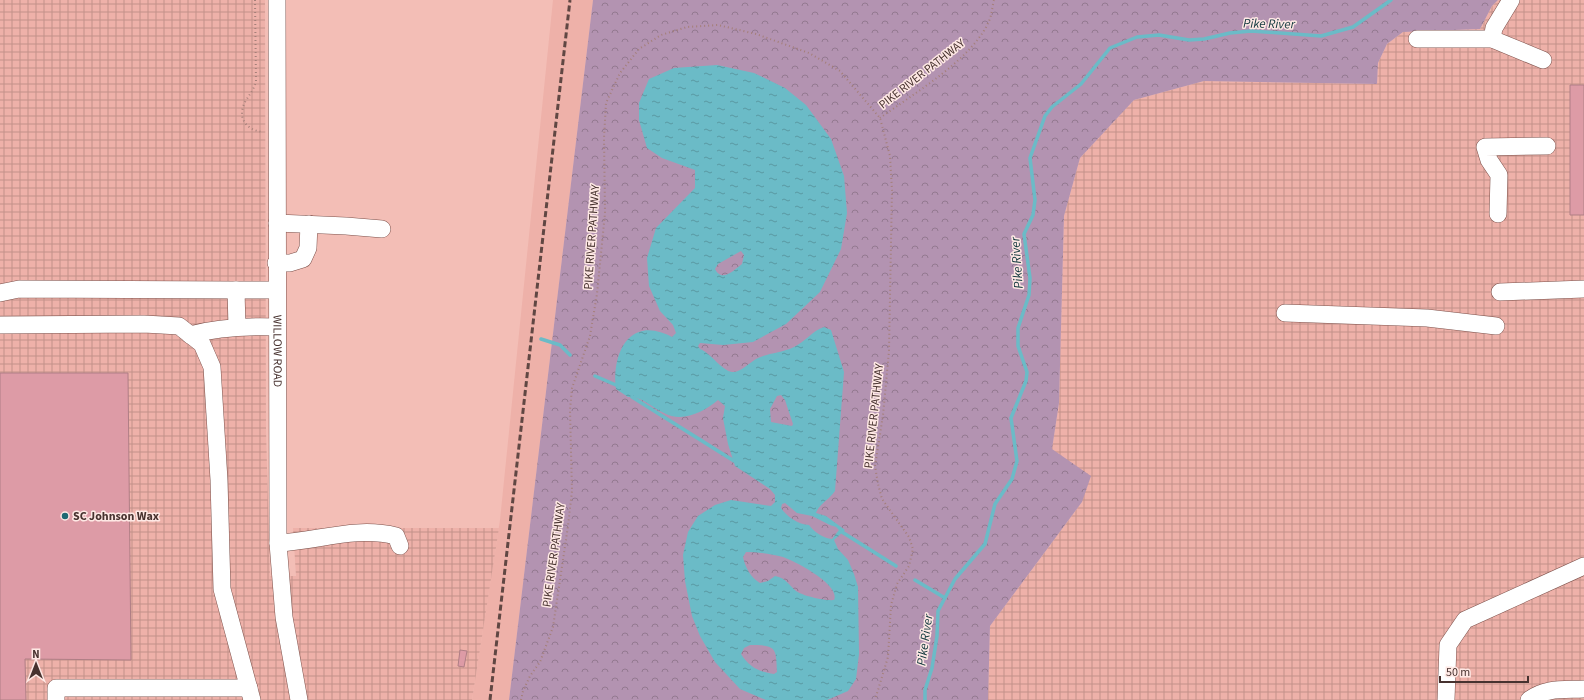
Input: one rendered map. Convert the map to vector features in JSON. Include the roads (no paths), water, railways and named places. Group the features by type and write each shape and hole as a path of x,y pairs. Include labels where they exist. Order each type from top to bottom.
{"street":[{"name":"WILLOW ROAD","path":"277,0 276,263 278,543 284,617 299,700"},
{"path":"1492,39 1494,28 1511,0"},
{"path":"1417,39 1492,39 1543,60"},
{"path":"1498,214 1499,175 1489,160 1485,147 1548,146"},
{"path":"277,223 382,229"},
{"path":"276,263 290,263 303,259 308,248 308,224"},
{"path":"0,293 19,289 277,290"},
{"path":"1500,292 1584,289"},
{"path":"236,290 237,327"},
{"path":"1285,313 1427,318 1496,326"},
{"path":"0,326 144,324 179,326 202,344 212,367 219,480 222,589 250,694 141,694 56,688 56,700"},
{"path":"190,335 210,330 237,327 277,327"},
{"path":"278,543 347,533 383,532 396,536 400,546"},
{"path":"1446,700 1448,645 1465,620 1584,566"},
{"path":"1529,700 1537,694 1548,690 1584,689"}],"water":[{"path":"717,65 754,73 785,88 806,105 831,139 844,176 847,213 841,249 820,292 786,324 753,342 723,345 700,343 698,346 728,371 735,372 760,357 785,351 794,347 824,327 831,330 844,372 835,491 819,507 816,513 826,516 845,530 834,540 838,549 848,560 858,587 859,654 856,679 848,691 827,700 766,700 740,689 715,662 700,636 692,616 685,581 683,555 688,532 698,516 715,505 731,500 771,506 775,502 775,495 770,489 735,466 728,444 723,418 725,406 718,400 700,412 692,415 678,417 671,416 659,411 638,398 628,397 616,389 616,365 618,356 626,341 639,332 647,330 660,332 672,337 676,333 673,325 660,311 649,286 647,258 656,228 695,188 695,170 662,158 647,148 639,120 639,103 649,79 674,68","holes":["741,251 744,255 742,264 728,274 721,275 718,273 715,269 718,264","781,395 785,400 793,424 792,426 771,422 770,409 777,396","785,503 797,513 812,516 836,527 839,530 832,539 822,536 809,525 797,522 789,517 781,508 782,504","746,552 769,554 789,559 816,574 824,581 831,588 834,594 834,600 820,599 804,595 796,591 784,580 775,576 768,581 760,583 751,575 743,557","750,645 770,647 775,653 777,672 774,674 759,670 751,666 741,654 744,648"]}],"waterway":[{"name":"Pike River","path":"925,700 925,690 932,668 937,636 938,611 955,579 985,544 995,504 1012,479 1017,461 1011,418 1026,381 1027,372 1018,346 1018,328 1029,295 1030,278 1024,234 1033,215 1035,200 1030,158 1045,116 1052,107 1081,84 1110,48 1137,37 1159,35 1189,40 1251,31 1321,36 1353,27 1391,0"},
{"path":"541,339 560,345 570,355"},
{"path":"595,376 616,385"},
{"path":"632,397 734,461"},
{"path":"842,532 896,566"},
{"path":"915,580 945,598"}],"railway":[{"path":"490,700 570,0"}],"place":[{"name":"SC Johnson Wax","path":"65,516"}]}
